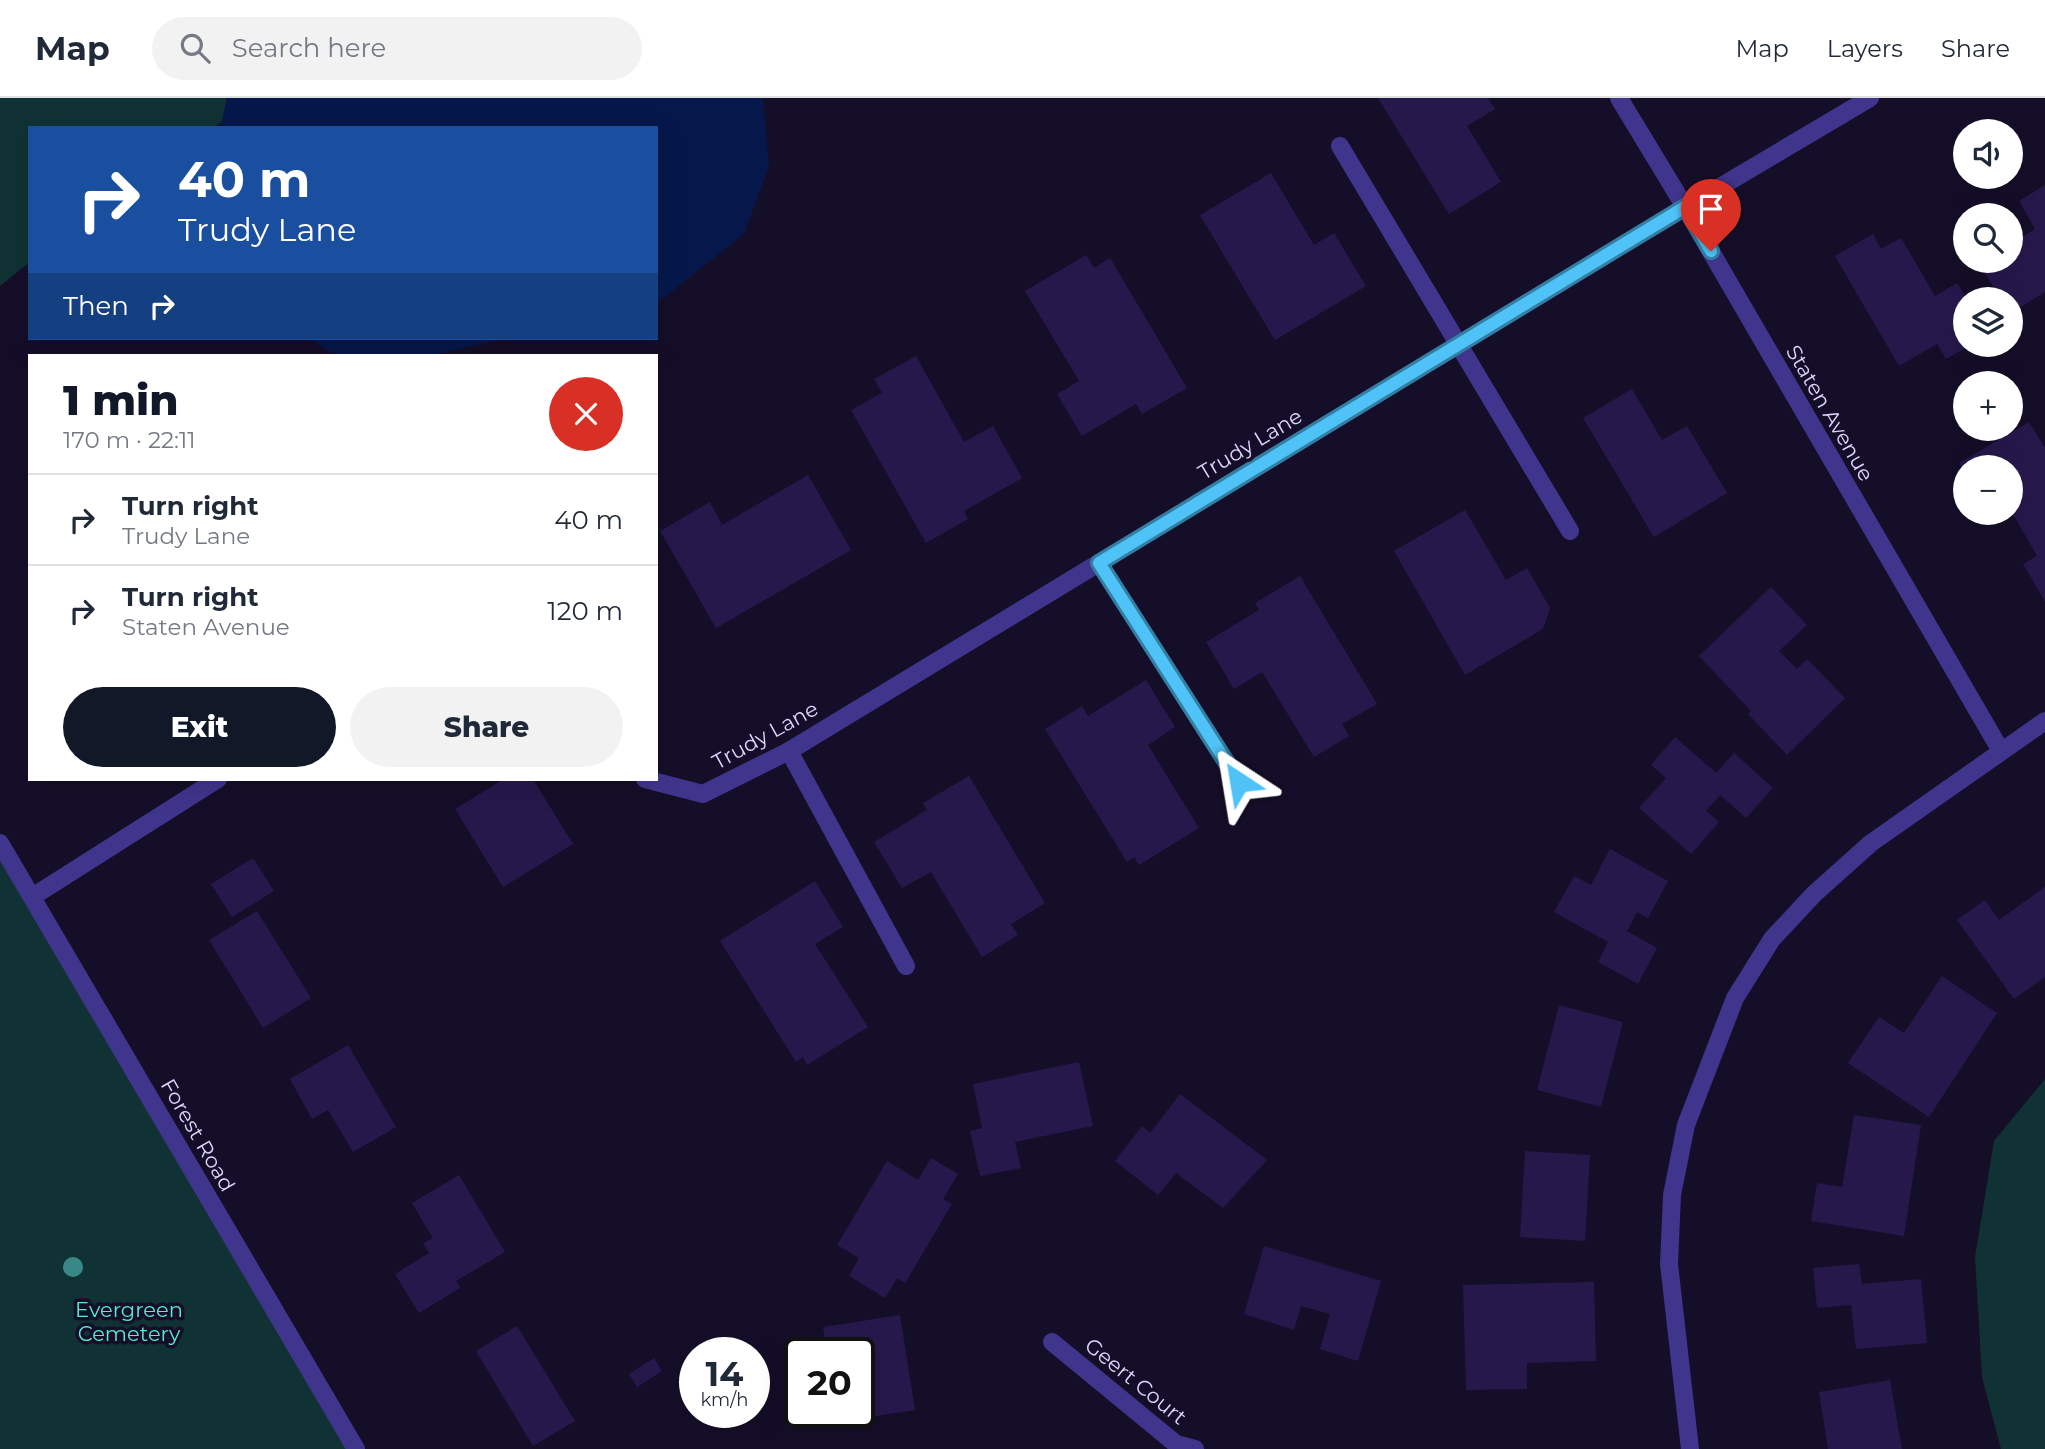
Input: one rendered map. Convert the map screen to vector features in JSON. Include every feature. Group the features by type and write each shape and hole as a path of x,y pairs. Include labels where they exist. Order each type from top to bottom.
{"street":[{"name":"Staten Avenue","path":"1619,98 2001,751"},
{"name":"Trudy Lane","path":"653,781 703,794 789,751 1685,207 1870,98"},
{"path":"1340,146 1570,531"},
{"path":"1099,563 1239,782"},
{"path":"1689,1449 1669,1264 1672,1195 1686,1125 1735,998 1772,939 1814,894 1871,843 2045,721"},
{"path":"789,751 906,966"},
{"path":"32,897 215,781"},
{"name":"Forest Road","path":"0,843 356,1449"},
{"name":"Geert Court","path":"1052,1342 1176,1444 1195,1449"}],"green space":[{"path":"0,98 227,98 222,122 216,126 28,126 28,264 0,286"},
{"name":"Evergreen Cemetery","path":"0,846 354,1449 0,1449"},
{"path":"2045,1079 2045,1449 2001,1449 1982,1377 1975,1257 1994,1141"}],"water":[{"path":"227,98 763,98 769,166 744,234 658,302 658,126 221,126"},
{"path":"311,340 498,340 438,354 333,354"}],"building":[{"path":"1378,98 1488,98 1495,109 1467,126 1501,182 1449,214"},
{"path":"1271,173 1314,245 1334,233 1366,286 1275,340 1200,215"},
{"path":"2045,185 2045,292 2023,306 2023,287 1993,287 1985,273 2023,273 2023,236 2035,229 2023,203 2019,201"},
{"path":"1873,234 1881,249 1901,238 1935,296 1957,283 1960,287 1953,287 1953,355 1946,359 1937,344 1899,366 1835,256"},
{"path":"1086,255 1094,268 1110,258 1187,388 1142,414 1136,404 1082,436 1057,394 1079,381 1025,291"},
{"path":"916,356 964,442 993,426 1022,478 964,511 968,519 926,543 851,410 882,393 874,379"},
{"path":"1632,389 1662,440 1687,426 1727,493 1654,537 1583,418"},
{"path":"2029,422 2045,448 2045,602 2023,564 2037,556 2019,525 2023,525 2023,455 1973,455 1997,441 2023,441 2023,426"},
{"path":"808,475 851,550 716,628 660,531 710,502 722,525"},
{"path":"1465,510 1506,580 1527,568 1550,608 1543,629 1465,675 1394,551"},
{"path":"1300,576 1377,704 1342,724 1349,736 1314,757 1262,672 1234,689 1206,642 1259,610 1255,603"},
{"path":"1771,587 1807,625 1779,651 1797,669 1807,659 1845,698 1787,755 1748,714 1751,711 1699,656"},
{"path":"1146,680 1175,727 1148,745 1199,828 1139,865 1134,857 1127,862 1045,729 1082,706 1088,716"},
{"path":"1675,737 1716,773 1734,753 1773,788 1746,818 1720,795 1706,811 1719,822 1691,854 1639,808 1666,778 1651,765"},
{"path":"969,776 1045,903 1011,924 1018,935 982,957 931,872 902,888 874,842 927,810 923,803"},
{"path":"501,781 534,781 573,844 503,887 455,809"},
{"path":"1610,849 1668,881 1648,918 1637,912 1627,931 1657,948 1638,984 1598,962 1608,942 1554,912 1574,876 1591,885"},
{"path":"253,858 274,891 232,917 211,884"},
{"path":"815,881 843,927 815,944 868,1027 807,1065 803,1057 796,1062 720,941"},
{"path":"2045,887 2045,977 2014,999 1957,920 1985,900 1999,920"},
{"path":"257,911 311,998 263,1028 209,940"},
{"path":"1942,976 1997,1013 1929,1117 1848,1063 1879,1017 1904,1033"},
{"path":"1559,1005 1623,1022 1601,1107 1537,1090"},
{"path":"348,1045 396,1127 353,1152 328,1110 312,1119 290,1079"},
{"path":"1079,1062 1093,1126 1015,1142 1021,1168 980,1176 970,1131 982,1128 973,1084"},
{"path":"1180,1094 1267,1160 1223,1208 1176,1173 1158,1195 1115,1161 1142,1126 1150,1133"},
{"path":"1854,1115 1921,1125 1904,1236 1811,1221 1817,1183 1842,1187"},
{"path":"1525,1151 1590,1155 1585,1241 1520,1237"},
{"path":"931,1158 958,1174 943,1199 952,1204 905,1283 897,1278 885,1298 849,1276 859,1258 837,1245 887,1161 918,1180"},
{"path":"459,1175 505,1252 456,1281 460,1288 419,1313 395,1274 429,1253 423,1243 433,1238 412,1203"},
{"path":"1264,1246 1381,1281 1358,1361 1320,1349 1330,1314 1301,1306 1294,1330 1244,1314"},
{"path":"1859,1264 1862,1284 1921,1279 1927,1343 1856,1349 1851,1305 1817,1308 1813,1268"},
{"path":"1594,1282 1596,1361 1527,1363 1527,1389 1466,1390 1463,1285"},
{"path":"900,1315 915,1410 875,1416 875,1337 825,1337 823,1327"},
{"path":"517,1326 575,1421 533,1446 476,1351"},
{"path":"654,1358 662,1371 637,1387 629,1374"},
{"path":"1890,1380 1902,1449 1828,1449 1819,1392"}],"route":[{"path":"1239,782 1099,563 1685,207 1711,251"}]}
